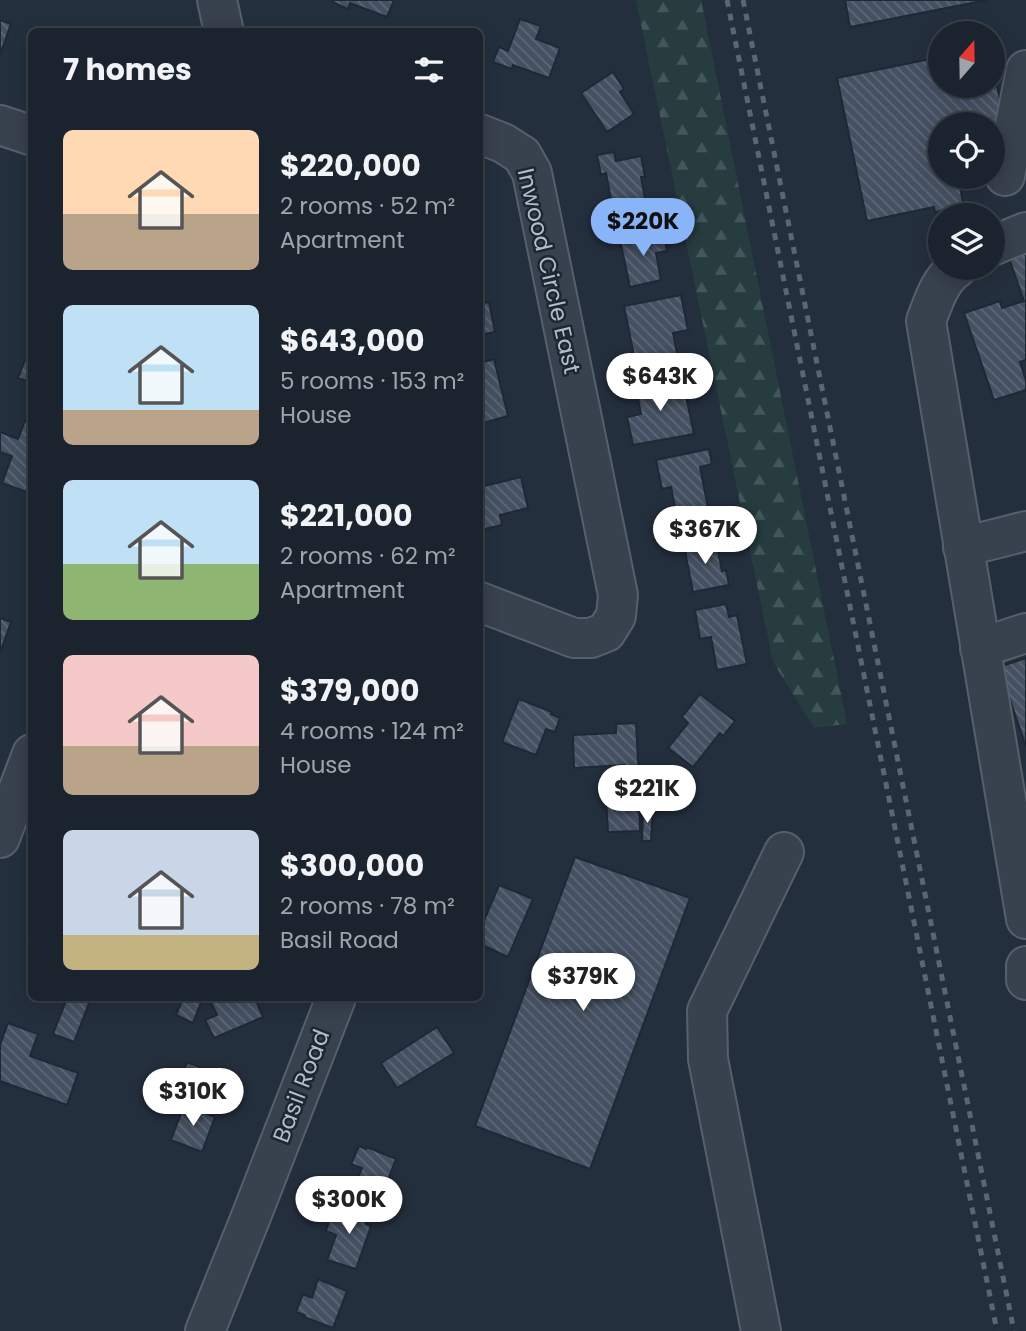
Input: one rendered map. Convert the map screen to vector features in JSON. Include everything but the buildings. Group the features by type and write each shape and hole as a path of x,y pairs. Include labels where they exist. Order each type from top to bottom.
{"street":[{"path":"217,0 223,28"},
{"path":"1005,176 1026,70"},
{"name":"Inwood Circle East","path":"483,135 522,155 532,173 618,595 616,615 606,632 591,638 574,638 483,603"},
{"path":"1005,241 1026,232"},
{"path":"946,280 926,321 1026,919"},
{"path":"963,547 1026,531"},
{"path":"980,648 1026,633"},
{"path":"13,825 28,769"},
{"path":"761,1331 708,1059 707,1011 784,852"},
{"path":"1026,966 1026,978"},
{"name":"Basil Road","path":"205,1331 335,1001"}],"green space":[{"path":"636,0 701,0 847,724 814,728 773,662"}],"railway":[{"path":"727,0 997,1331"},
{"path":"743,0 1014,1331"}]}
